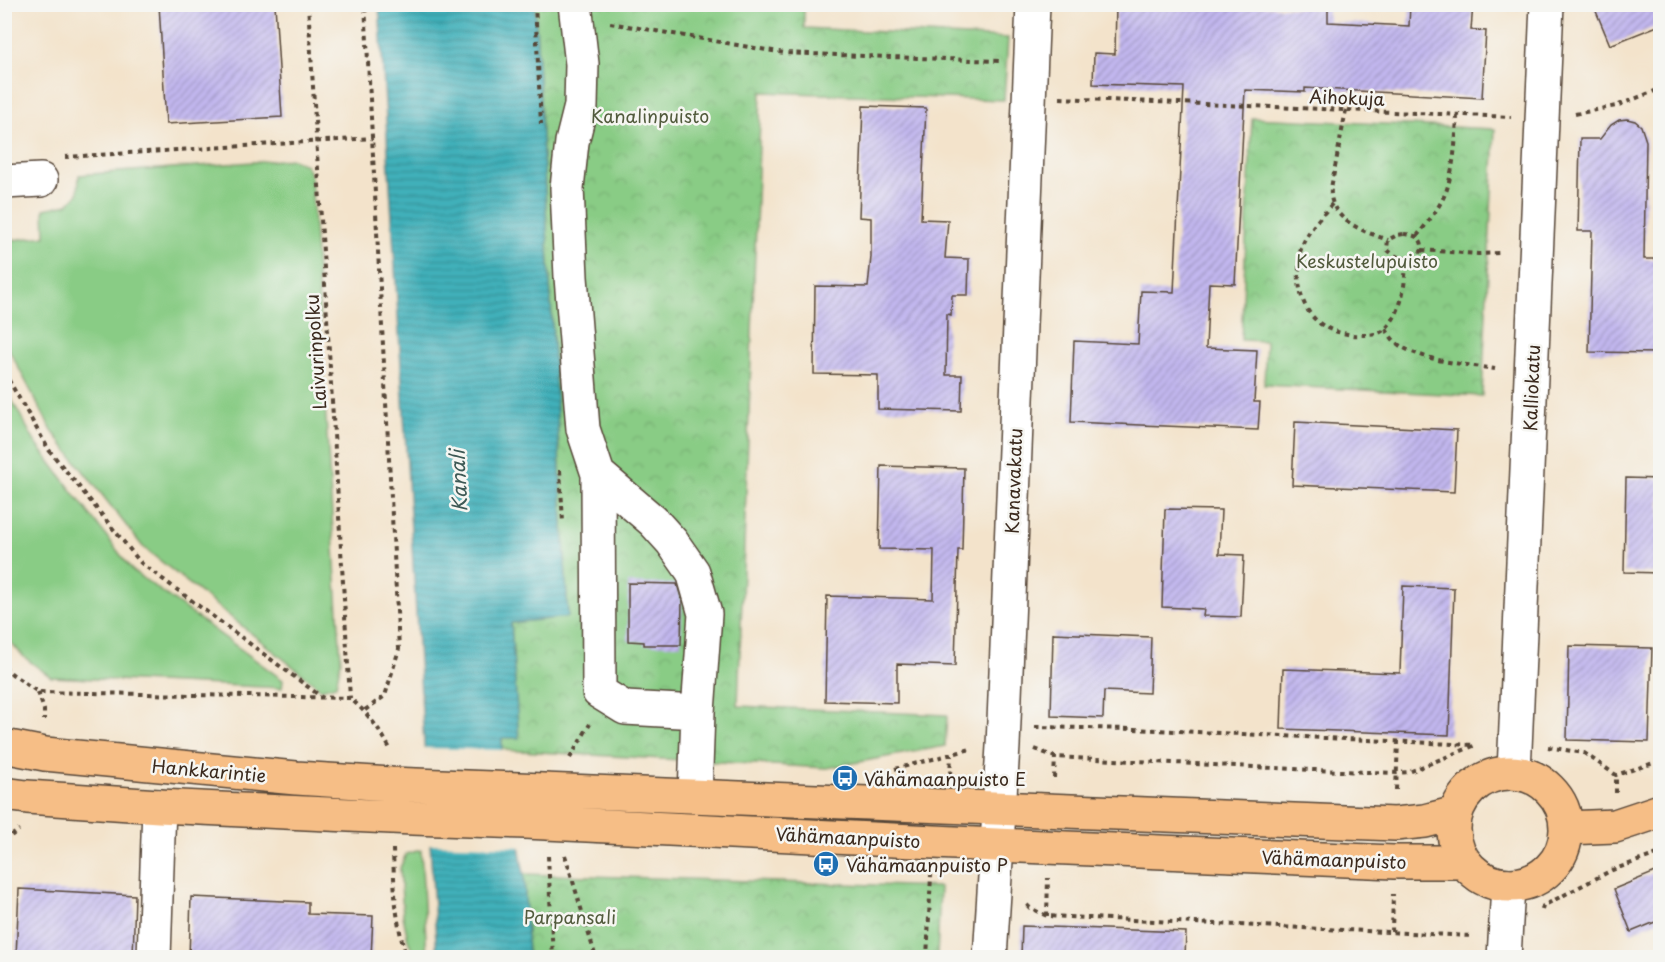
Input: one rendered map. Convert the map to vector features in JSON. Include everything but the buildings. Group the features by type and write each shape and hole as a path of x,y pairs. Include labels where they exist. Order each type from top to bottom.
{"main road":[{"name":"Hankkarintie","path":"4,746 45,754 296,778 413,785"},
{"path":"1515,759 1534,778 1551,790 1562,807 1566,828 1563,848 1553,865 1528,882 1508,885 1488,881 1479,876 1464,861 1454,838 1453,825 1464,796 1478,782 1501,773 1515,759"},
{"name":"Vähämaanpuisto","path":"413,785 1395,824 1425,821 1456,813"},
{"name":"Hankkarintie","path":"4,794 159,806 412,818"},
{"path":"1566,828 1615,826 1660,811"},
{"name":"Vähämaanpuisto","path":"412,818 996,846 1394,862 1464,861"}],"street":[{"name":"Kanavakatu","path":"990,957 999,810 1032,4"},
{"name":"Kalliokatu","path":"1515,759 1547,4"},
{"path":"576,11 582,64 581,106 572,142 567,188 583,429 598,474 599,692 625,708 698,712"},
{"path":"4,182 41,180"},
{"path":"598,474 653,521 672,542 693,572 705,614 694,796"},
{"path":"154,957 159,806"},
{"path":"1505,947 1508,885"}],"path":[{"name":"Laivurinpolku","path":"308,4 350,698 324,699"},
{"path":"365,4 399,649 385,696 365,710"},
{"path":"576,11 784,53 1030,63"},
{"name":"Aihokuja","path":"1029,97 1507,117 1576,114 1616,106 1660,88"},
{"path":"1346,110 1330,197 1337,213 1358,230 1388,240 1404,234 1417,236"},
{"path":"1417,236 1432,218 1446,191 1454,159 1457,115"},
{"path":"64,157 373,138"},
{"path":"1332,204 1313,225 1300,251 1298,276 1301,298 1311,317 1331,331 1356,336 1377,334 1386,330 1400,303 1404,287 1406,259"},
{"path":"1388,240 1387,249 1392,255 1406,259 1418,256 1422,250 1417,236"},
{"path":"1422,250 1478,254 1500,253"},
{"path":"1386,330 1400,346 1418,354 1495,369"},
{"path":"4,372 49,450 141,563 324,699"},
{"path":"4,666 38,692 324,699"},
{"path":"567,764 590,728 599,692"},
{"path":"1031,726 1476,745 1515,759 1550,747 1584,753 1616,775 1660,761"},
{"path":"1397,773 1398,741"},
{"path":"1055,757 1397,773 1409,772 1476,745"},
{"path":"393,847 394,881 401,940 406,957"},
{"path":"547,849 553,957"},
{"path":"564,852 596,957"},
{"path":"1541,917 1543,906 1612,870 1660,853"},
{"path":"927,957 931,868"},
{"path":"1471,936 1505,947"}],"green space":[{"name":"Kanalinpuisto","path":"535,5 804,5 804,28 1008,38 1004,100 761,92 738,706 947,715 945,746 827,768 502,750 502,738 518,737 511,623 568,616"},
{"name":"Keskustelupuisto","path":"1252,118 1495,129 1482,396 1264,385 1266,341 1241,340"},
{"path":"293,159 306,165 311,176 341,661 336,685 321,689 143,547 52,431 5,342 5,241 45,236 44,209 68,204 78,194 79,175"},
{"path":"5,387 35,442 132,570 283,680 282,688 51,677 24,657 5,636"},
{"path":"421,850 427,957 415,957 408,940 403,916 400,868 406,854"},
{"name":"Parpansali","path":"524,874 940,887 937,957 528,957"}],"water":[{"name":"Kanali","path":"379,5 535,5 568,617 511,623 519,738 502,738 502,750 524,874 528,957 437,957"}],"pier":[{"path":"420,748 505,750 522,847 427,844"}],"place":[{"name":"Vähämaanpuisto E","path":"845,778"},
{"name":"Vähämaanpuisto P","path":"826,864"}]}
